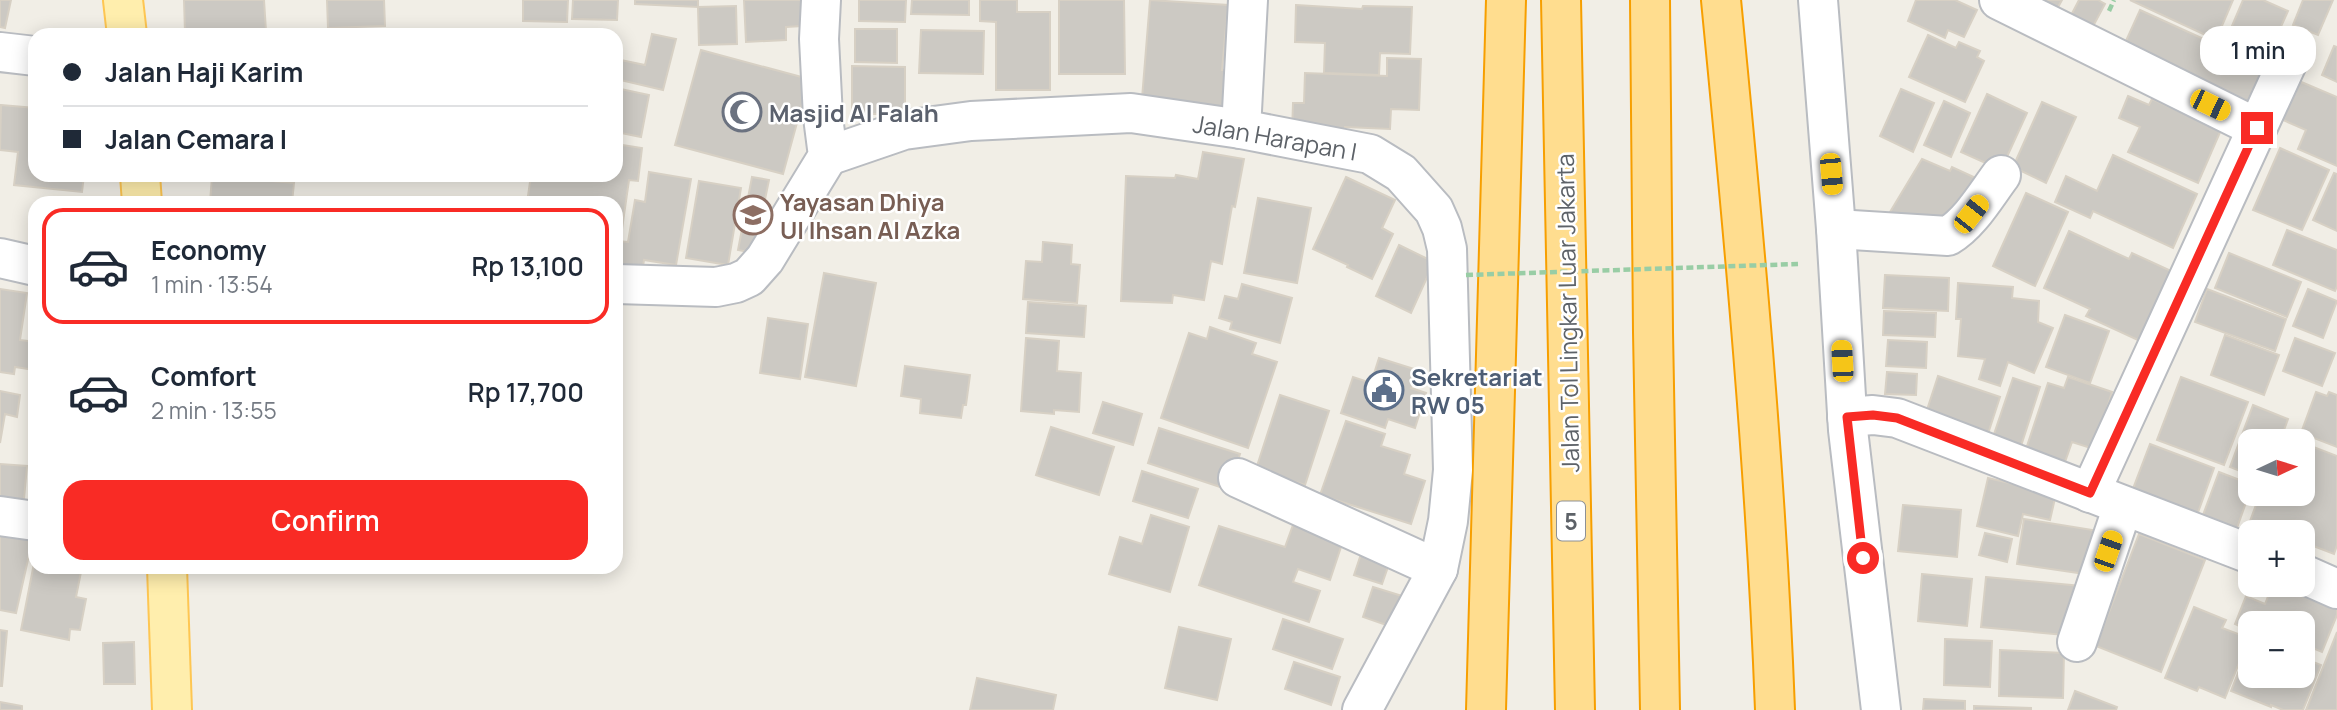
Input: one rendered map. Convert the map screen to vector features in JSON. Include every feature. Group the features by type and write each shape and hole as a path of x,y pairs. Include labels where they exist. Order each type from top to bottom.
{"highway":[{"path":"1486,710 1506,0"},
{"name":"Jalan Tol Lingkar Luar Jakarta","path":"1561,0 1575,710"},
{"path":"1650,0 1660,710"},
{"path":"1721,0 1748,281 1775,710"}],"main road":[{"path":"123,0 126,28"},
{"path":"166,574 172,710"}],"street":[{"path":"623,284 716,287 749,277 781,234 828,156 819,39 821,0"},
{"path":"1241,129 1248,0"},
{"path":"1818,0 1847,417 1881,710"},
{"path":"1999,0 2257,128"},
{"path":"0,52 28,55"},
{"path":"2077,642 2107,500 2257,128 2288,61"},
{"name":"Jalan Harapan I","path":"828,156 904,130 971,121 1131,113 1241,129 1370,154 1401,173 1434,210 1447,249 1453,470 1448,521 1438,569 1362,710"},
{"path":"1836,229 1948,236 1971,214 2001,176"},
{"path":"0,258 28,265"},
{"path":"1847,417 1873,415 1897,418 2238,549"},
{"path":"1238,478 1438,569"},
{"path":"0,516 28,520"}],"path":[{"path":"1466,275 1798,264"}],"building":[{"path":"0,0 11,0 5,28 0,27"},
{"path":"184,0 264,0 266,28 185,28"},
{"path":"327,0 384,0 385,26 328,28"},
{"path":"523,0 568,0 567,22 523,21"},
{"path":"573,0 618,0 617,20 572,19"},
{"path":"635,0 698,0 698,7 635,4"},
{"path":"744,0 801,0 802,26 786,27 786,40 746,42"},
{"path":"859,0 906,0 905,22 859,21"},
{"path":"912,0 969,0 969,15 911,14"},
{"path":"980,0 1017,0 1017,12 1050,12 1050,90 996,90 996,22 980,21"},
{"path":"1059,0 1124,0 1125,74 1059,74"},
{"path":"1150,0 1228,5 1222,70 1232,70 1229,110 1141,111"},
{"path":"1916,0 1955,0 1977,10 1964,37 1948,30 1945,38 1908,21"},
{"path":"2014,0 2062,0 2051,20"},
{"path":"2079,0 2098,0 2105,4 2090,32 2068,21"},
{"path":"2130,0 2233,0 2216,40"},
{"path":"2243,0 2263,0 2288,11 2267,58 2226,40"},
{"path":"2303,0 2333,0 2318,35 2293,25"},
{"path":"1296,5 1362,9 1363,6 1412,7 1410,54 1380,53 1379,75 1324,73 1325,43 1295,42"},
{"path":"736,6 737,44 699,45 698,7"},
{"path":"2140,10 2274,71 2255,115 2120,54"},
{"path":"855,29 897,29 897,63 855,62"},
{"path":"921,30 984,31 983,74 919,73"},
{"path":"652,34 676,39 663,90 623,81 623,60 645,65"},
{"path":"1928,35 1956,48 1959,42 1980,51 1977,57 1984,61 1965,102 1909,77"},
{"path":"2334,46 2337,47 2337,82 2322,75"},
{"name":"Masjid Al Falah","path":"701,50 809,79 783,174 675,145"},
{"path":"1387,58 1421,59 1419,110 1391,109 1390,129 1345,127 1345,135 1292,133 1293,103 1304,103 1305,73 1387,76"},
{"path":"852,66 905,67 905,114 852,114"},
{"path":"2299,81 2337,97 2337,166 2298,149 2306,130 2283,120"},
{"path":"623,89 649,95 641,137 623,133"},
{"path":"1901,89 1934,103 1913,152 1880,136"},
{"path":"1987,94 2027,113 2001,170 1961,152"},
{"path":"2128,96 2149,105 2152,99 2221,130 2198,183 2128,152 2140,127 2119,118"},
{"path":"1944,101 1970,113 1951,157 1924,145"},
{"path":"2042,102 2076,117 2046,183 2013,167"},
{"path":"1,105 28,107 28,182 83,182 82,192 14,185 18,152 0,150"},
{"path":"623,145 642,148 638,181 629,180 623,222 623,196 528,196 530,182 623,182"},
{"path":"2280,148 2329,170 2302,230 2253,210"},
{"path":"1203,152 1244,159 1235,207 1232,206 1222,264 1211,261 1204,300 1173,295 1172,303 1121,301 1126,176 1175,178 1176,175 1198,179"},
{"path":"2113,155 2197,194 2173,248 2093,211 2090,218 2055,202 2066,176 2097,191"},
{"path":"1922,159 1950,171 1952,167 1980,180 1952,218 1887,217"},
{"path":"649,172 691,179 676,265 644,260 642,273 623,276 623,242 628,242 635,200 645,202"},
{"path":"2334,173 2337,174 2337,231 2313,220"},
{"name":"Yayasan Dhiya Ul Ihsan Al Azka","path":"752,177 769,180 754,253 738,250"},
{"path":"1346,177 1395,200 1382,228 1393,234 1372,279 1313,249"},
{"path":"699,181 741,188 728,265 686,258"},
{"path":"212,182 294,183 293,196 211,196"},
{"path":"2026,193 2068,212 2035,286 1993,266"},
{"path":"1258,198 1311,208 1297,283 1244,273"},
{"path":"2287,230 2337,250 2335,291 2273,265"},
{"path":"2069,231 2129,259 2132,253 2184,277 2140,341 2086,316 2090,309 2044,288"},
{"path":"1043,242 1072,245 1071,264 1080,265 1077,303 1023,299 1026,261 1042,262"},
{"path":"1399,245 1434,262 1411,313 1376,296"},
{"path":"2229,253 2301,282 2287,317 2215,288"},
{"path":"824,273 876,283 856,386 805,377"},
{"path":"1885,275 1949,278 1948,311 1883,308"},
{"path":"1958,283 2013,287 2012,298 2039,301 2038,322 2053,328 2034,373 2008,362 2000,386 1979,379 1985,359 1958,356 1961,319 1956,319"},
{"path":"1242,284 1292,298 1280,343 1230,329 1232,322 1219,318 1225,296 1238,299"},
{"path":"0,289 27,293 20,340 28,341 28,369 15,367 14,374 0,372"},
{"path":"2207,289 2286,319 2275,351 2195,322"},
{"path":"2308,289 2337,301 2323,338 2293,326"},
{"path":"1028,302 1086,306 1084,337 1026,333"},
{"path":"1884,311 1936,313 1935,337 1883,335"},
{"path":"2065,315 2109,331 2090,383 2046,367"},
{"path":"768,318 808,324 800,379 760,373"},
{"path":"1210,327 1256,343 1252,354 1277,362 1248,448 1161,418 1189,333 1207,339"},
{"path":"2225,335 2279,355 2264,395 2211,375"},
{"path":"1026,338 1059,341 1057,371 1081,373 1079,412 1054,410 1054,414 1021,411"},
{"path":"2295,338 2335,353 2322,386 2283,371"},
{"path":"1888,340 1927,342 1926,368 1886,366"},
{"name":"Sekretariat RW 05","path":"1379,358 1417,370 1411,388 1426,393 1415,428 1388,419 1385,428 1341,413 1353,377 1371,383"},
{"path":"905,366 970,375 966,405 963,405 961,418 920,413 921,399 901,396"},
{"path":"1887,372 1917,374 1916,395 1885,394"},
{"path":"1938,376 2000,397 1986,440 1924,419"},
{"path":"2068,377 2112,392 2094,449 2072,442 2065,462 2026,449 2048,383 2064,388"},
{"path":"2181,377 2248,402 2224,465 2157,440"},
{"path":"2013,378 2040,387 2021,446 1993,437"},
{"path":"0,391 20,395 17,417 5,414 0,443"},
{"path":"2316,392 2327,396 2329,392 2337,395 2337,447 2315,438 2315,429 2302,429"},
{"path":"1280,395 1329,411 1305,485 1256,469"},
{"path":"1103,402 1142,414 1133,445 1093,433"},
{"path":"2253,405 2288,419 2284,429 2244,429"},
{"path":"1346,421 1385,434 1381,446 1410,455 1404,474 1425,481 1411,524 1320,495"},
{"path":"1051,427 1114,447 1099,495 1036,475"},
{"path":"1159,428 1240,454 1229,490 1148,463"},
{"path":"2150,444 2214,468 2196,518 2131,494"},
{"path":"2238,445 2238,470 2230,467"},
{"path":"2315,448 2337,456 2337,545 2334,554 2315,547 2315,520 2250,520 2256,506 2315,506"},
{"path":"0,464 27,466 23,510 0,508"},
{"path":"1142,471 1198,489 1188,518 1133,501"},
{"path":"2219,472 2238,479 2238,506 2245,506 2237,528 2203,515"},
{"path":"1988,478 2056,494 2050,520 2023,514 2018,536 1977,526"},
{"path":"1903,505 1961,510 1957,557 1898,551"},
{"path":"1151,515 1189,527 1170,592 1109,574 1120,537 1142,544"},
{"path":"2024,519 2105,532 2099,576 2017,564"},
{"path":"1293,525 1343,541 1330,580 1298,569 1293,582 1320,591 1309,622 1199,585 1219,526 1285,547"},
{"path":"0,526 28,532 28,560 16,613 0,610"},
{"path":"1985,533 2012,539 2007,562 1979,555"},
{"path":"2139,534 2205,560 2161,672 2096,646"},
{"path":"1362,551 1390,561 1382,584 1354,575"},
{"path":"32,574 81,574 76,597 86,599 80,630 70,629 69,640 21,630"},
{"path":"1922,574 1972,579 1967,626 1918,621"},
{"path":"1986,577 2081,586 2075,636 1981,627"},
{"path":"1373,587 1402,596 1392,627 1363,617"},
{"path":"2315,595 2337,600 2337,615 2322,652 2315,649 2315,611 2240,611 2246,597 2265,604 2268,597"},
{"path":"2194,607 2226,620 2222,628 2238,634 2238,666 2225,698 2199,687 2197,691 2165,678"},
{"path":"1283,619 1343,639 1332,669 1273,649"},
{"path":"1179,627 1231,639 1217,700 1165,688"},
{"path":"0,630 7,631 2,686 0,686"},
{"path":"2337,632 2337,710 2306,710"},
{"path":"1945,639 1992,641 1990,687 1944,685"},
{"path":"134,642 135,684 104,684 103,643"},
{"path":"2000,650 2064,653 2063,698 1999,696"},
{"path":"1294,662 1340,677 1331,705 1285,689"},
{"path":"2315,663 2321,665 2315,680"},
{"path":"2238,673 2238,688 2312,688 2303,710 2271,707 2231,691"},
{"path":"977,678 1056,695 1053,710 970,710"},
{"path":"2075,691 2117,707 2116,710 2068,710"},
{"path":"1924,699 1965,701 1965,710 1923,710"},
{"path":"0,702 22,706 22,710 0,710"},
{"path":"1974,706 2031,708 2031,710 1974,710"}],"place":[{"name":"Masjid Al Falah","path":"742,112"},
{"name":"Yayasan Dhiya Ul Ihsan Al Azka","path":"753,215"},
{"name":"Sekretariat RW 05","path":"1384,390"}],"route":[{"path":"1863,558 1847,417 1873,415 1897,418 2090,493 2257,128"}]}
